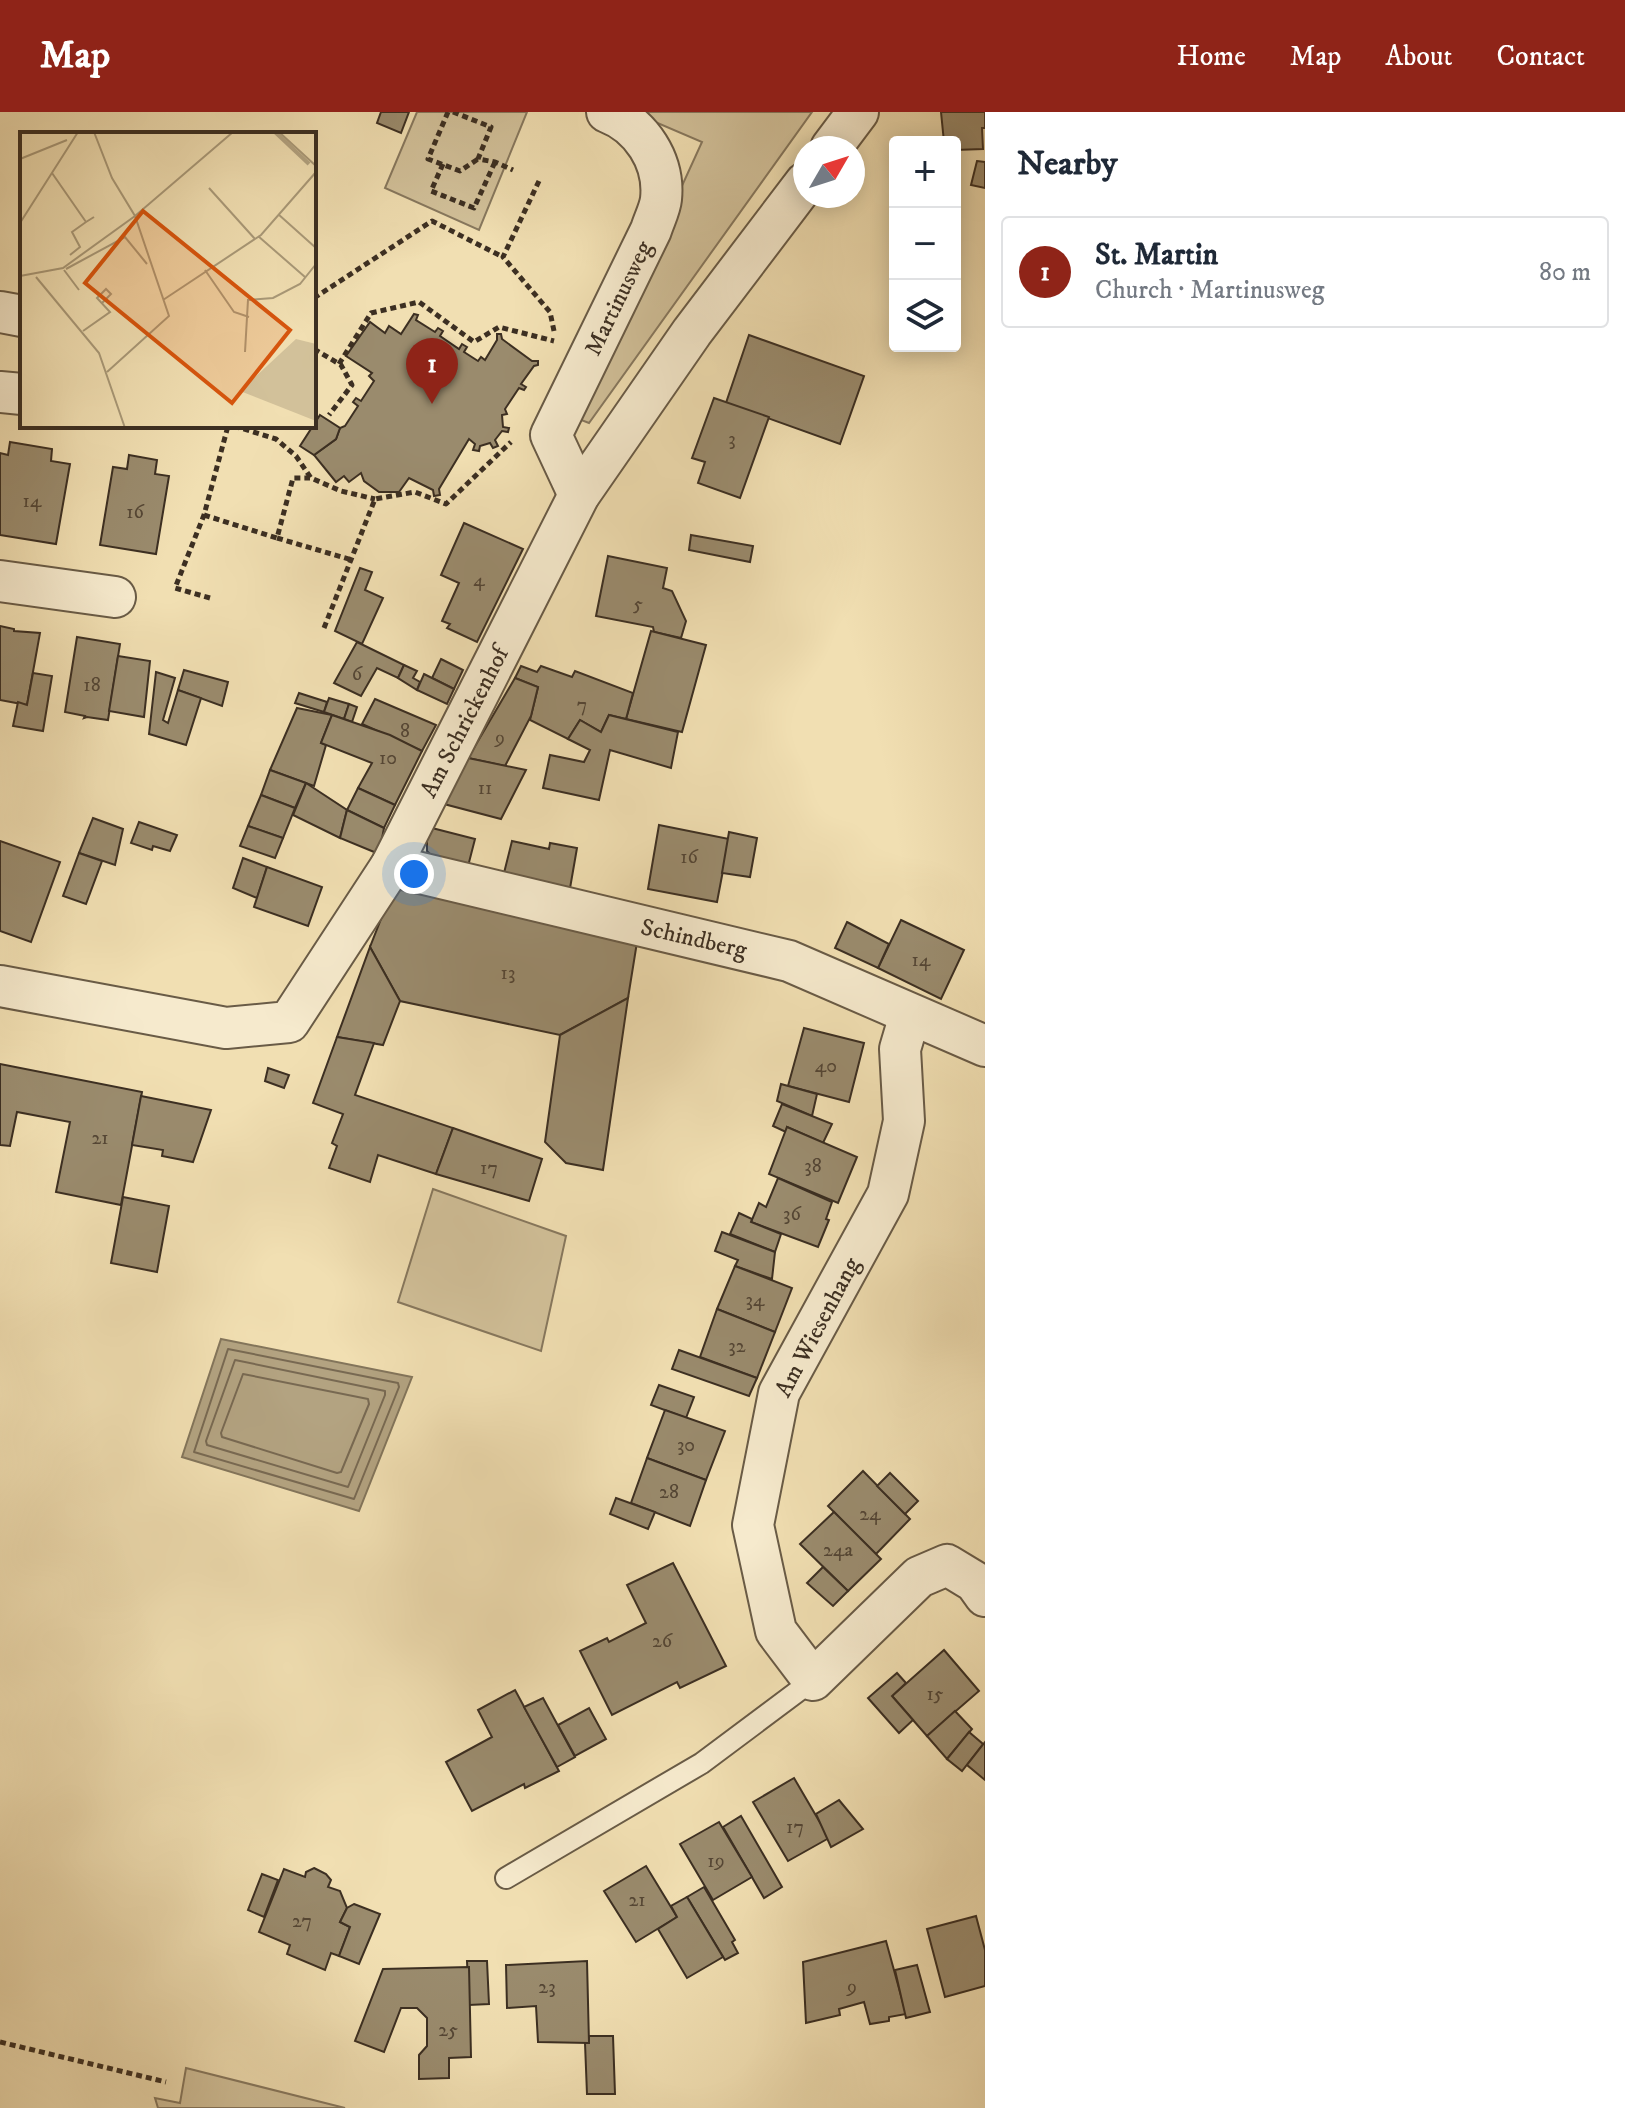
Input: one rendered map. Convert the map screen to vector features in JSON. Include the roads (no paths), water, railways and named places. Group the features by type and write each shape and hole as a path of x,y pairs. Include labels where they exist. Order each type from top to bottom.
{"street":[{"name":"Martinusweg","path":"579,495 551,435 651,230 661,200 660,169 642,134 607,112"},
{"path":"840,136 858,112"},
{"name":"Am Schrickenhof","path":"0,986 226,1028 289,1022 391,866 579,495 692,332 793,199"},
{"path":"0,312 20,316"},
{"path":"0,392 20,394"},
{"path":"0,581 115,597"},
{"name":"Schindberg","path":"391,866 789,961 985,1046"},
{"name":"Am Wiesenhang","path":"813,1680 776,1631 753,1525 779,1393 888,1194 904,1121 900,1049 910,1015"},
{"path":"813,1680 919,1577 947,1565 975,1582 985,1596"}],"lane":[{"path":"506,1878 702,1763 813,1680"}],"water":[{"path":"221,1339 412,1377 359,1511 182,1457"}],"place":[{"name":"St. Martin","path":"432,404"}]}
